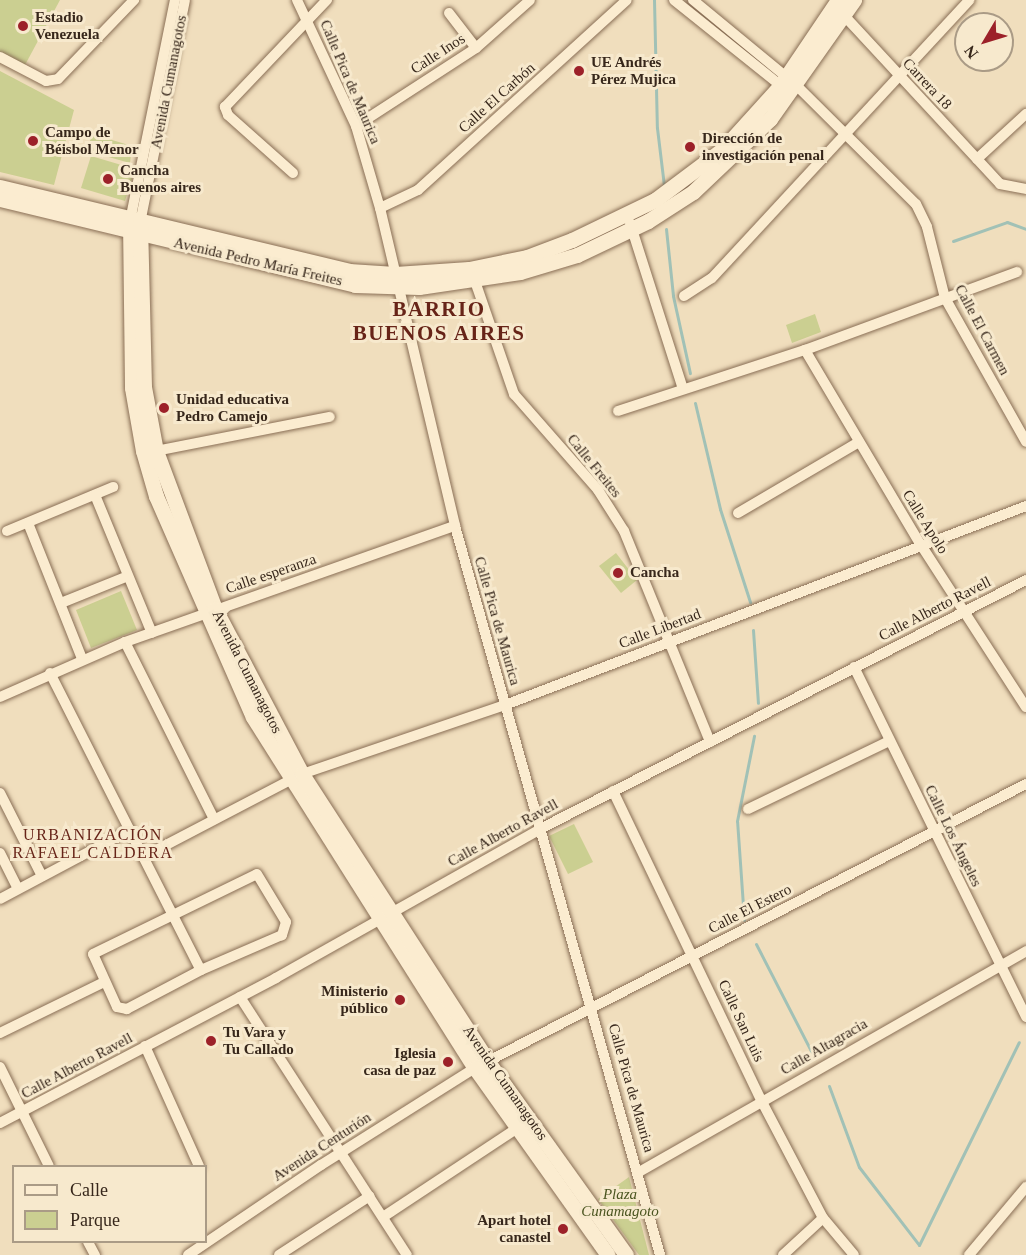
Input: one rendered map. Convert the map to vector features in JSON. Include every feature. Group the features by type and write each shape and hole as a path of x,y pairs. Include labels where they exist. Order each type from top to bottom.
{"street":[{"path":"0,57 46,81 58,80 134,0"},
{"name":"Avenida Cumanagotos","path":"175,0 134,227 132,388 143,451 156,496 210,611 296,777 481,1065 516,1129 608,1255"},
{"name":"Avenida Cumanagotos","path":"185,0 134,227 144,387 156,451 210,611"},
{"name":"Calle Pica de Maurica","path":"297,0 309,21 356,126 380,208 455,526 593,1008 660,1255"},
{"path":"293,173 224,110 227,103 327,0"},
{"name":"Calle Inos","path":"356,126 476,48 530,0"},
{"name":"Calle El Carbón","path":"380,208 418,190 627,0"},
{"path":"674,0 792,87"},
{"path":"693,0 792,87"},
{"name":"Avenida Pedro María Freites","path":"134,227 321,279 475,281 577,255 630,222 693,192 729,162 792,87 836,5 854,0"},
{"path":"684,296 712,278 969,0"},
{"name":"Carrera 18","path":"836,5 1004,187 1026,189"},
{"path":"449,13 476,48"},
{"name":"Calle El Carmen","path":"792,87 845,132 916,204 927,227 945,298 1026,442"},
{"path":"977,159 1026,114"},
{"path":"0,187 134,227"},
{"path":"0,199 134,227"},
{"path":"630,222 683,389"},
{"name":"Avenida Pedro María Freites","path":"397,280 527,257 630,222"},
{"path":"618,411 805,350 1017,272"},
{"name":"Calle Freites","path":"475,281 514,394 598,490 624,531 710,742"},
{"name":"Calle Apolo","path":"805,350 921,545 1026,707"},
{"path":"156,451 330,417"},
{"path":"738,513 859,442"},
{"path":"7,531 113,488"},
{"path":"95,495 152,633"},
{"name":"Calle Libertad","path":"143,857 296,777 505,705 1026,506"},
{"path":"28,523 62,603 82,658"},
{"name":"Calle esperanza","path":"0,698 82,658 455,526"},
{"path":"62,603 128,576"},
{"name":"Calle Alberto Ravell","path":"0,1123 240,997 542,828 1026,580"},
{"path":"125,642 214,819"},
{"name":"Calle Los Ángeles","path":"854,668 1026,1017"},
{"path":"50,673 201,970"},
{"path":"748,810 890,741"},
{"name":"Calle El Estero","path":"481,1065 1026,784"},
{"name":"Calle San Luis","path":"613,791 694,954 761,1100 823,1218 854,1255"},
{"path":"0,793 42,876"},
{"path":"0,899 130,830"},
{"path":"0,853 18,889"},
{"path":"257,874 286,922 282,935 201,970 122,1010 117,1007 104,982 93,954 257,874"},
{"name":"Calle Altagracia","path":"639,1172 999,963 1026,951"},
{"path":"0,1034 104,982"},
{"path":"240,997 342,1151 406,1255"},
{"path":"145,1046 199,1165"},
{"name":"Avenida Cumanagotos","path":"481,1065 626,1255"},
{"name":"Avenida Centurión","path":"207,1242 342,1151 481,1065"},
{"path":"0,1067 48,1165"},
{"path":"383,1217 516,1129"},
{"path":"969,1255 1026,1187"},
{"path":"279,1255 370,1196"},
{"path":"783,1255 823,1218"},
{"name":"Avenida Centurión","path":"188,1255 206,1243"}],"green space":[{"name":"Estadio Venezuela","path":"0,0 60,0 25,65 0,52"},
{"name":"Campo de Béisbol Menor","path":"0,71 74,110 54,185 0,172"},
{"name":"Cancha Buenos aires","path":"92,134 132,146 130,163 87,151"},
{"name":"Cancha Buenos aires","path":"91,156 135,169 125,201 81,188"},
{"path":"815,314 821,332 792,343 786,325"},
{"name":"Cancha","path":"616,553 637,580 621,593 599,566"},
{"path":"121,591 137,630 91,648 76,610"},
{"path":"574,824 593,862 568,874 549,836"},
{"name":"Plaza Cunamagoto","path":"629,1177 649,1255 639,1255 598,1199"}],"waterway":[{"path":"654,0 657,128 664,186"},
{"path":"953,241 1007,222 1026,229"},
{"path":"666,229 673,296 690,373"},
{"path":"695,403 720,509 750,602"},
{"path":"753,630 758,703"},
{"path":"744,920 737,821 754,736"},
{"path":"756,944 813,1055"},
{"path":"829,1086 859,1167 919,1245 1019,1042"}],"place":[{"name":"Estadio Venezuela","path":"23,26"},
{"name":"UE Andrés Pérez Mujica","path":"579,71"},
{"name":"Campo de Béisbol Menor","path":"33,141"},
{"name":"Dirección de investigación penal","path":"690,147"},
{"name":"Cancha Buenos aires","path":"108,179"},
{"name":"Unidad educativa Pedro Camejo","path":"164,408"},
{"name":"Cancha","path":"618,573"},
{"name":"Ministerio público","path":"400,1000"},
{"name":"Tu Vara y Tu Callado","path":"211,1041"},
{"name":"Iglesia casa de paz","path":"448,1062"},
{"name":"Apart hotel canastel","path":"563,1229"}],"district":[{"name":"BARRIO BUENOS AIRES","path":"439,321"},
{"name":"URBANIZACIÓN RAFAEL CALDERA","path":"93,844"}]}
